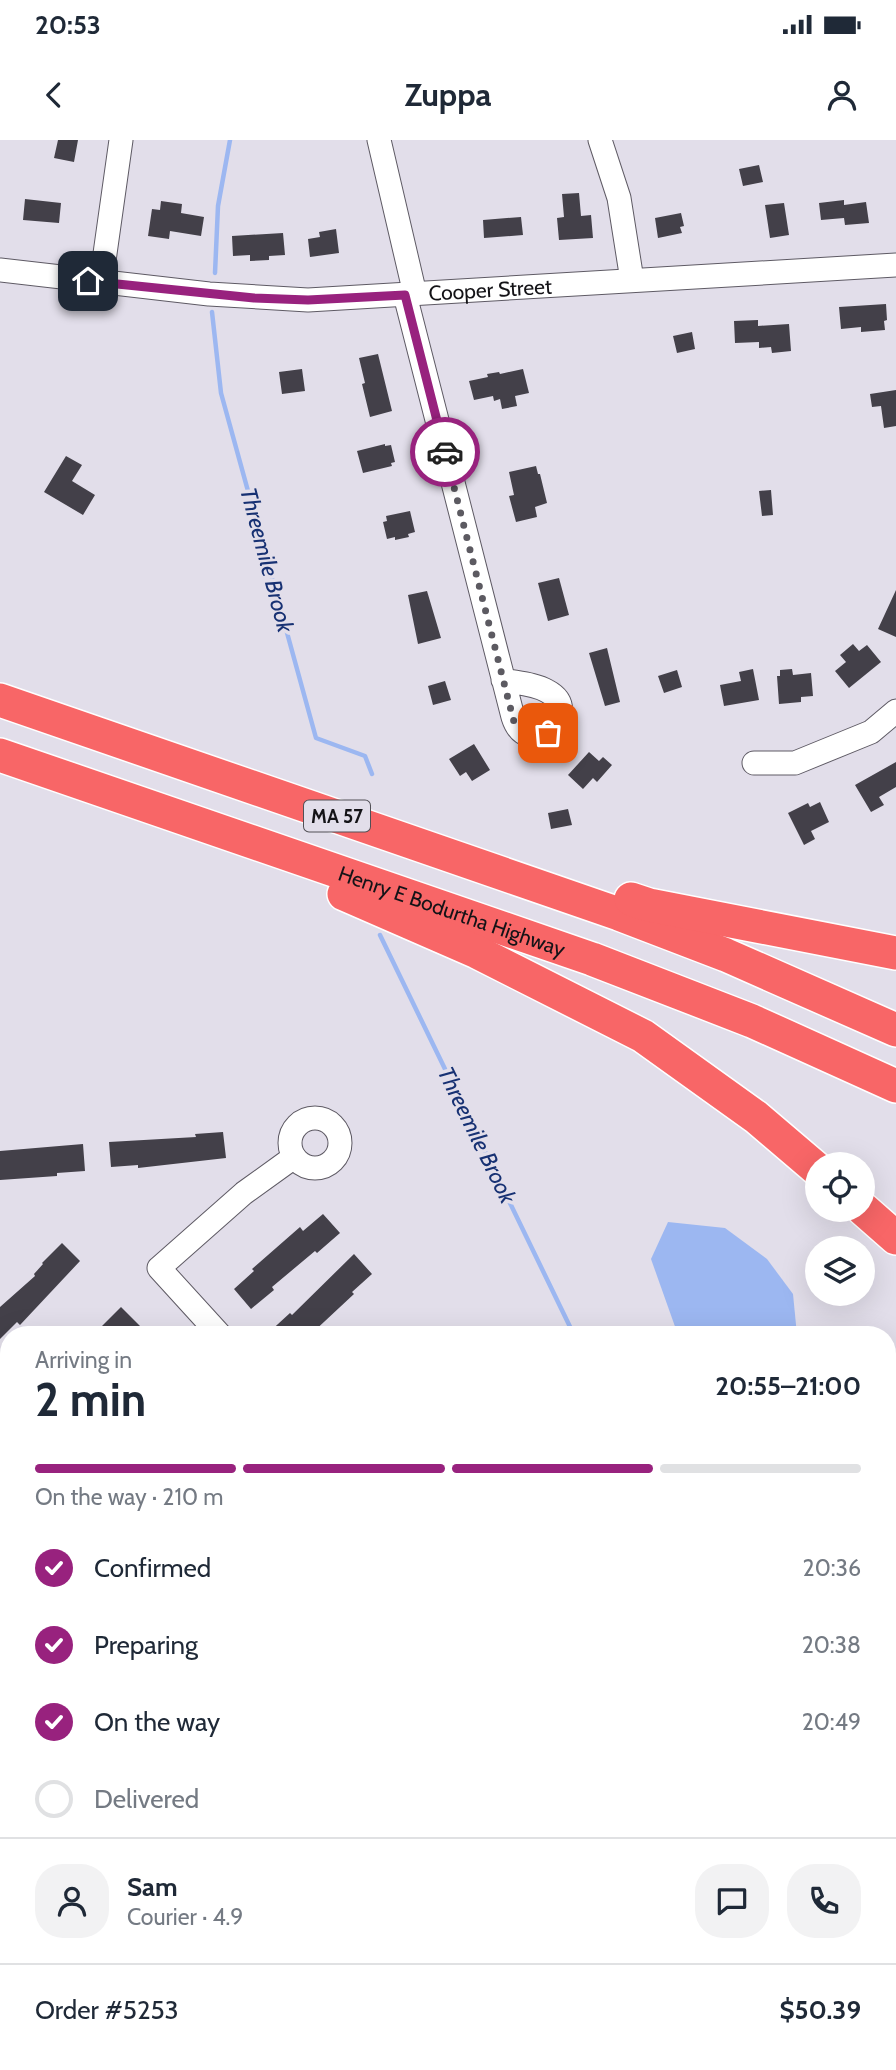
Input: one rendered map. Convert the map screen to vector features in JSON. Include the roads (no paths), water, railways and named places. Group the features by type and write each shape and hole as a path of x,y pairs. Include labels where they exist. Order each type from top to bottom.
{"highway":[{"name":"MA 57","path":"10,702 673,934 896,1030"},
{"name":"Henry E Bodurtha Highway","path":"0,755 593,959 752,1021 896,1086"},
{"path":"110,792 477,952 643,1036 757,1117 805,1159"},
{"path":"325,811 649,905 896,953"},
{"path":"875,1220 896,1238"}],"street":[{"path":"101,282 121,140"},
{"path":"379,140 410,295 503,680"},
{"path":"600,140 619,198 632,280"},
{"name":"Cooper Street","path":"0,270 254,298 308,300 896,265"},
{"path":"754,762 795,763 870,732 896,711"},
{"path":"212,1326 159,1268 244,1193 294,1157"}],"water":[{"path":"668,1222 725,1228 767,1259 793,1294 796,1326 675,1326 651,1259"}],"waterway":[{"name":"Threemile Brook","path":"215,273 218,206 230,140"},
{"name":"Threemile Brook","path":"212,312 221,393 316,738 365,756 372,774"},
{"name":"Threemile Brook","path":"380,935 570,1326"}]}
